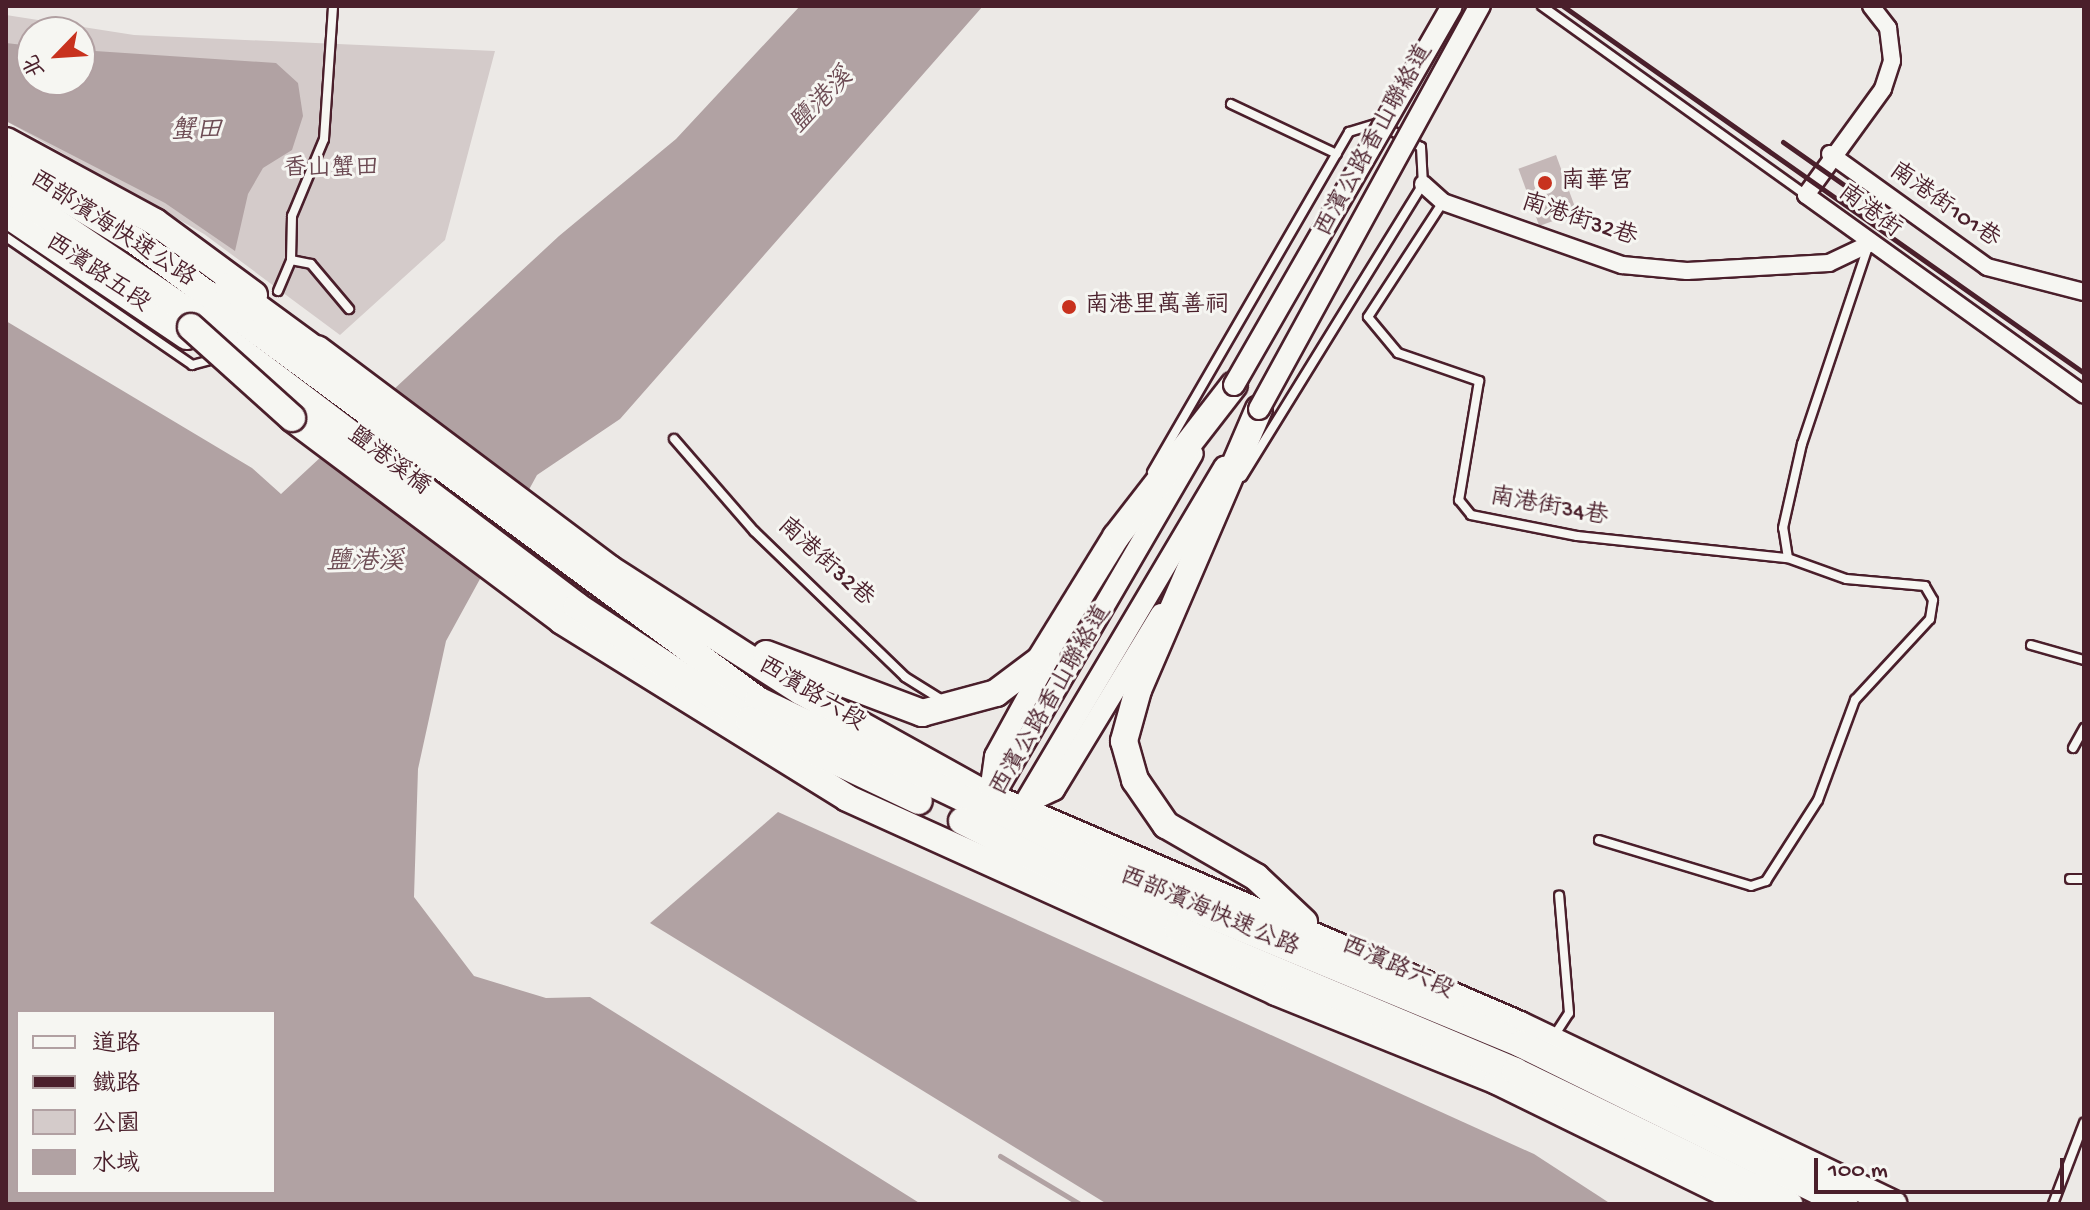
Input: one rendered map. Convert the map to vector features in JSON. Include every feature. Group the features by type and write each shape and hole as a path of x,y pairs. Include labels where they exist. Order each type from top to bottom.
{"main road":[{"path":"6,141 155,222 228,289"},
{"name":"西部濱海快速公路","path":"6,162 125,249"},
{"name":"西部濱海快速公路","path":"6,188 125,249 228,289"},
{"name":"西濱路五段","path":"6,214 192,327"},
{"path":"125,249 192,327"},
{"name":"鹽港溪橋","path":"228,289 332,362 602,577"},
{"name":"鹽港溪橋","path":"228,289 602,577"},
{"name":"鹽港溪橋","path":"192,327 292,418 570,614"},
{"name":"鹽港溪橋","path":"192,327 570,614"},
{"path":"688,618 922,713 956,709 996,693 1040,660 1116,537 1234,385"},
{"path":"1259,409 1138,690 1124,741 1135,780 1166,825 1256,877 1315,932"},
{"name":"西部濱海快速公路","path":"602,577 758,700 984,813 1005,834 1178,929 1515,1071 1789,1204"},
{"name":"西濱路六段","path":"602,577 688,618 984,813 1005,834 1276,992 1497,1081 1748,1204"},
{"name":"西部濱海快速公路","path":"570,614 749,720 984,813"},
{"name":"西濱路六段","path":"570,614 847,798 1005,834 1315,932 1551,1040 1893,1204"},
{"name":"西部濱海快速公路","path":"1005,834 1521,1044 1845,1204"}],"street":[{"name":"西濱公路香山聯絡道","path":"984,813 1452,6"},
{"name":"西濱公路香山聯絡道","path":"1005,834 1259,409 1480,6"},
{"name":"南港街","path":"1871,6 1888,28 1892,61 1883,89 1830,154 1806,195 1869,244 2084,395"},
{"name":"南港街101巷","path":"1830,154 1987,267 2084,292"},
{"name":"南港街32巷","path":"1423,184 1443,202 1622,265 1687,271 1829,263 1869,244"},
{"path":"984,813 995,756 1116,537"},
{"path":"1005,834 1054,790 1201,547"}],"lane":[{"path":"278,291 291,260 292,216 324,139 333,6"},
{"path":"1542,6 1806,195"},
{"path":"1231,104 1337,154"},
{"path":"1116,537 1349,132 1378,123 1421,147 1423,184 1201,547"},
{"name":"南港街34巷","path":"1443,202 1368,317 1398,353 1479,381 1459,500 1471,515 1577,536 1788,558 1846,579 1925,586 1933,600 1917,639 1855,700 1818,800 1766,881 1751,886 1599,840"},
{"path":"6,237 192,365 232,355"},
{"path":"1788,558 1783,528 1802,444 1869,244"},
{"path":"291,260 311,264 349,309"},
{"name":"南港街32巷","path":"674,439 754,531 905,677 956,709"},
{"path":"2031,645 2084,660"},
{"path":"2073,748 2084,728"},
{"path":"2070,879 2084,879"},
{"path":"1551,1040 1569,1013 1559,895"},
{"path":"2053,1204 2084,1123"}],"green space":[{"name":"香山蟹田","path":"6,15 16,17 16,96 96,96 96,29 134,35 495,51 445,240 340,335 204,234 6,121"}],"water":[{"name":"鹽港溪","path":"800,6 983,6 620,419 537,475 446,641 418,769 414,897 474,976 546,998 590,997 921,1204 6,1204 6,321 252,468 281,494 559,236 676,139"},
{"name":"蟹田","path":"6,43 16,44 16,96 96,96 96,51 276,63 298,83 303,116 292,150 263,168 248,194 235,251 165,203 6,121"},
{"path":"778,812 1534,1154 1611,1204 1107,1204 650,923"}],"building":[{"name":"南華宮","path":"1556,155 1577,212 1539,226 1518,169"}],"waterway":[{"path":"1000,1156 1080,1204"}],"railway":[{"path":"1563,6 2084,373"},
{"path":"1783,142 1881,211"}],"place":[{"name":"南華宮","path":"1545,183"},
{"name":"南港里萬善祠","path":"1069,307"}]}
